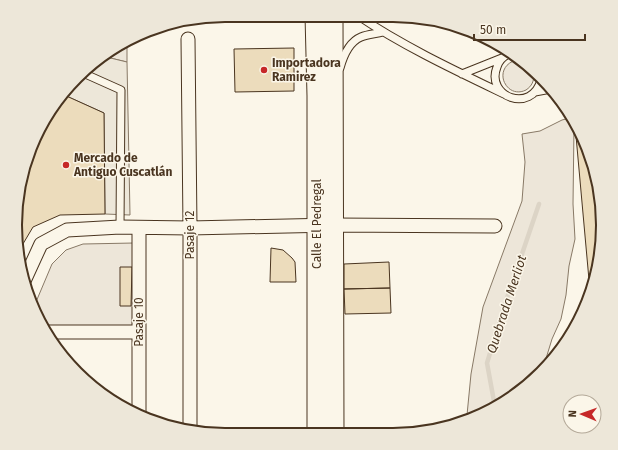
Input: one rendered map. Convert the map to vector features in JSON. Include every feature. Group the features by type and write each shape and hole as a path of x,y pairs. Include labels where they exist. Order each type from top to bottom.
{"main road":[{"name":"Calle El Pedregal","path":"315,22 317,96 325,225 334,428"},
{"name":"Calle El Pedregal","path":"317,428 325,225 333,88 333,22"}],"street":[{"name":"Pasaje 12","path":"188,39 190,425"},
{"path":"28,273 41,244 67,230 325,225 495,226"},
{"name":"Pasaje 10","path":"139,228 139,409"},
{"path":"52,332 139,332"}],"lane":[{"path":"368,22 383,32 462,74 508,96 517,99 526,97 534,92 540,84"},
{"path":"333,88 342,60 351,45 361,37 383,32"},
{"path":"462,74 506,56"},
{"path":"502,58 496,68 495,77 498,86 504,94"},
{"path":"88,75 121,90 120,228"},
{"path":"534,92 545,90"}],"shaded area":[{"path":"127,47 127,62 110,58"},
{"path":"110,58 127,62 130,215 105,214 104,113 68,97 81,81"},
{"path":"513,61 533,78 530,87 519,92 512,91 507,87 503,76 504,69 508,64"},
{"path":"566,119 574,133 573,204 575,239 569,266 566,295 561,319 552,339 546,359 537,369 506,394 467,414 471,374 483,307 522,201 525,162 522,134 540,131"},
{"path":"134,243 134,327 50,327 36,301 52,264 66,250 83,244"}],"building":[{"name":"Importadora Ramirez","path":"294,48 294,91 235,92 234,49"},
{"name":"Mercado de Antiguo Cuscatlán","path":"68,97 104,113 105,214 60,215 33,227 23,244 22,212 29,172 37,147 49,123"},
{"path":"576,137 589,172 596,212 596,238 589,278"},
{"path":"271,248 283,250 295,262 296,282 270,282"},
{"path":"389,262 390,288 344,289 344,264"},
{"path":"120,267 132,267 131,306 120,306"},
{"path":"390,288 391,313 345,314 344,289"}],"waterway":[{"name":"Quebrada Merliot","path":"494,401 487,363 539,204"}],"place":[{"name":"Importadora Ramirez","path":"264,70"},
{"name":"Mercado de Antiguo Cuscatlán","path":"66,165"}]}
